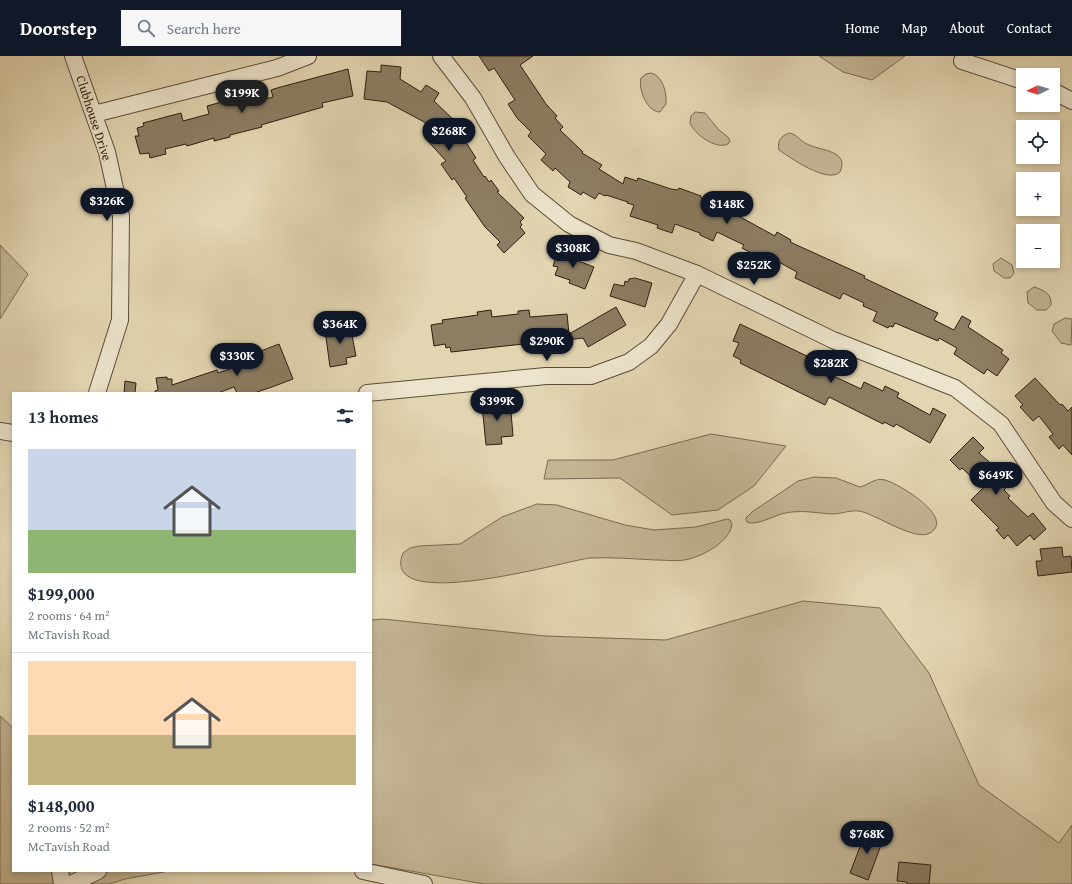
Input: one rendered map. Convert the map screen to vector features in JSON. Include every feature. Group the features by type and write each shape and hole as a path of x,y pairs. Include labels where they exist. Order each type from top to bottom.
{"street":[{"name":"Clubhouse Drive","path":"73,56 107,152 121,216 120,320 96,392"},
{"path":"94,114 278,68 308,56"},
{"path":"441,56 472,98 507,157 532,194 569,224 609,245 636,251 697,274 833,340 955,388 1001,424 1054,503 1072,519"},
{"path":"962,61 1016,79"},
{"path":"1060,95 1072,101"},
{"path":"372,393 546,376 591,376 629,362 651,346 669,324 697,274"},
{"path":"0,431 12,433"},
{"path":"60,872 62,884"},
{"path":"71,884 96,872"},
{"path":"368,872 424,884"}],"shaded area":[{"path":"819,56 905,56 872,80 843,72"},
{"path":"651,73 659,78 665,90 666,104 660,112 655,111 647,104 642,94 640,83 641,78 646,74"},
{"path":"695,112 705,113 719,130 728,137 730,141 728,144 718,145 712,143 696,132 690,123 691,116"},
{"path":"789,133 807,144 837,155 841,159 842,165 840,172 834,175 827,175 818,172 800,164 779,150 780,139"},
{"path":"0,245 28,274 0,319"},
{"path":"1001,258 1012,265 1014,273 1010,278 1004,278 994,271 993,264"},
{"path":"1034,287 1049,295 1051,305 1046,310 1037,310 1028,303 1027,292"},
{"path":"1065,318 1072,319 1071,345 1061,343 1052,331 1054,324"},
{"path":"711,434 786,446 754,486 718,510 672,515 620,478 544,479 548,460 613,460"},
{"path":"814,477 836,478 860,487 878,480 885,480 912,494 931,510 936,519 936,527 930,533 923,535 915,534 859,511 832,514 794,512 781,514 759,522 747,522 746,518 752,512 798,481"},
{"path":"537,504 557,505 625,525 654,530 696,527 727,519 730,520 732,524 727,536 716,546 709,551 685,560 673,561 590,558 515,574 479,580 446,583 419,581 403,571 403,553 410,548 460,544 502,517"},
{"path":"803,601 880,608 929,673 979,785 1059,843 1072,825 1072,884 484,884 372,864 372,620 383,619 545,636 666,640"},
{"path":"0,716 12,727 12,872 164,872 125,879 109,884 0,884"}],"building":[{"path":"479,56 533,56 520,65 546,104 557,116 555,118 563,127 560,130 583,152 582,153 602,165 599,169 623,184 625,177 637,181 638,178 671,189 678,190 679,188 701,196 701,198 775,236 777,232 791,240 790,242 865,276 864,278 938,313 934,320 954,330 962,316 971,321 968,327 1003,350 1001,353 1009,359 997,376 987,369 984,374 954,354 957,348 939,338 938,341 895,323 893,327 889,326 888,328 873,321 877,312 863,306 864,303 843,293 840,299 795,278 797,272 764,254 760,261 750,255 751,253 742,248 744,245 717,232 713,241 700,235 700,233 675,224 672,233 657,228 658,225 630,216 634,205 627,203 628,202 599,193 595,199 583,192 581,195 568,187 570,182 555,168 553,171 541,160 546,154 528,136 531,132 517,118 508,104 515,100 494,68 489,71"},
{"path":"381,65 401,67 400,79 421,92 426,85 439,93 434,101 457,123 453,127 462,136 476,158 473,160 484,177 485,176 489,182 491,180 499,191 497,192 524,218 520,222 522,225 520,227 525,233 504,253 497,245 500,242 485,227 465,198 467,197 454,178 452,180 441,164 446,161 426,139 434,132 424,122 387,102 364,99 367,71 381,72"},
{"path":"348,69 353,96 322,103 323,107 261,125 262,127 230,135 230,137 214,141 214,138 187,146 186,144 165,149 166,154 150,158 149,153 140,154 135,136 139,136 137,128 144,126 143,123 181,113 183,121 209,114 207,106 243,96 245,104 273,97 271,90"},
{"path":"559,249 578,256 576,260 594,267 585,289 569,283 570,280 555,275 558,267 553,266"},
{"path":"635,278 652,283 645,307 610,296 614,284 624,286 625,281 628,282 629,279"},
{"path":"616,307 626,325 588,347 583,338 543,343 543,338 522,340 523,344 451,352 450,347 446,348 445,344 434,346 431,325 443,323 442,320 478,315 477,312 491,310 492,317 518,314 518,311 529,310 530,317 567,314 569,334"},
{"path":"740,324 811,358 812,356 827,363 823,371 861,389 864,382 883,391 885,386 899,393 897,397 930,415 933,408 946,415 930,443 896,424 894,427 884,422 883,424 829,397 825,405 740,363 741,360 733,356 739,343 733,341"},
{"path":"350,325 356,356 346,358 347,364 330,367 325,330"},
{"path":"279,344 293,379 257,392 236,392 234,387 221,392 155,392 158,390 156,378 167,377 167,379 172,379 172,385 217,370 218,373 255,360 253,354"},
{"path":"1035,378 1060,405 1062,404 1068,411 1072,407 1072,455 1063,445 1059,449 1049,437 1053,434 1039,416 1033,421 1020,407 1023,405 1015,396"},
{"path":"125,381 136,383 135,392 124,392"},
{"path":"510,400 513,436 501,437 502,444 486,445 482,405 494,404 493,401"},
{"path":"973,437 984,448 979,453 1012,482 1004,490 1010,496 1008,498 1028,517 1033,513 1046,529 1034,540 1030,535 1017,546 1008,535 1004,539 996,530 999,528 971,500 983,488 962,468 960,470 950,460"},
{"path":"1062,547 1063,557 1071,556 1072,572 1038,576 1036,561 1042,561 1040,549"},
{"path":"866,831 884,837 868,880 850,873"},
{"path":"899,862 931,865 929,884 907,884 907,882 897,881"}]}
